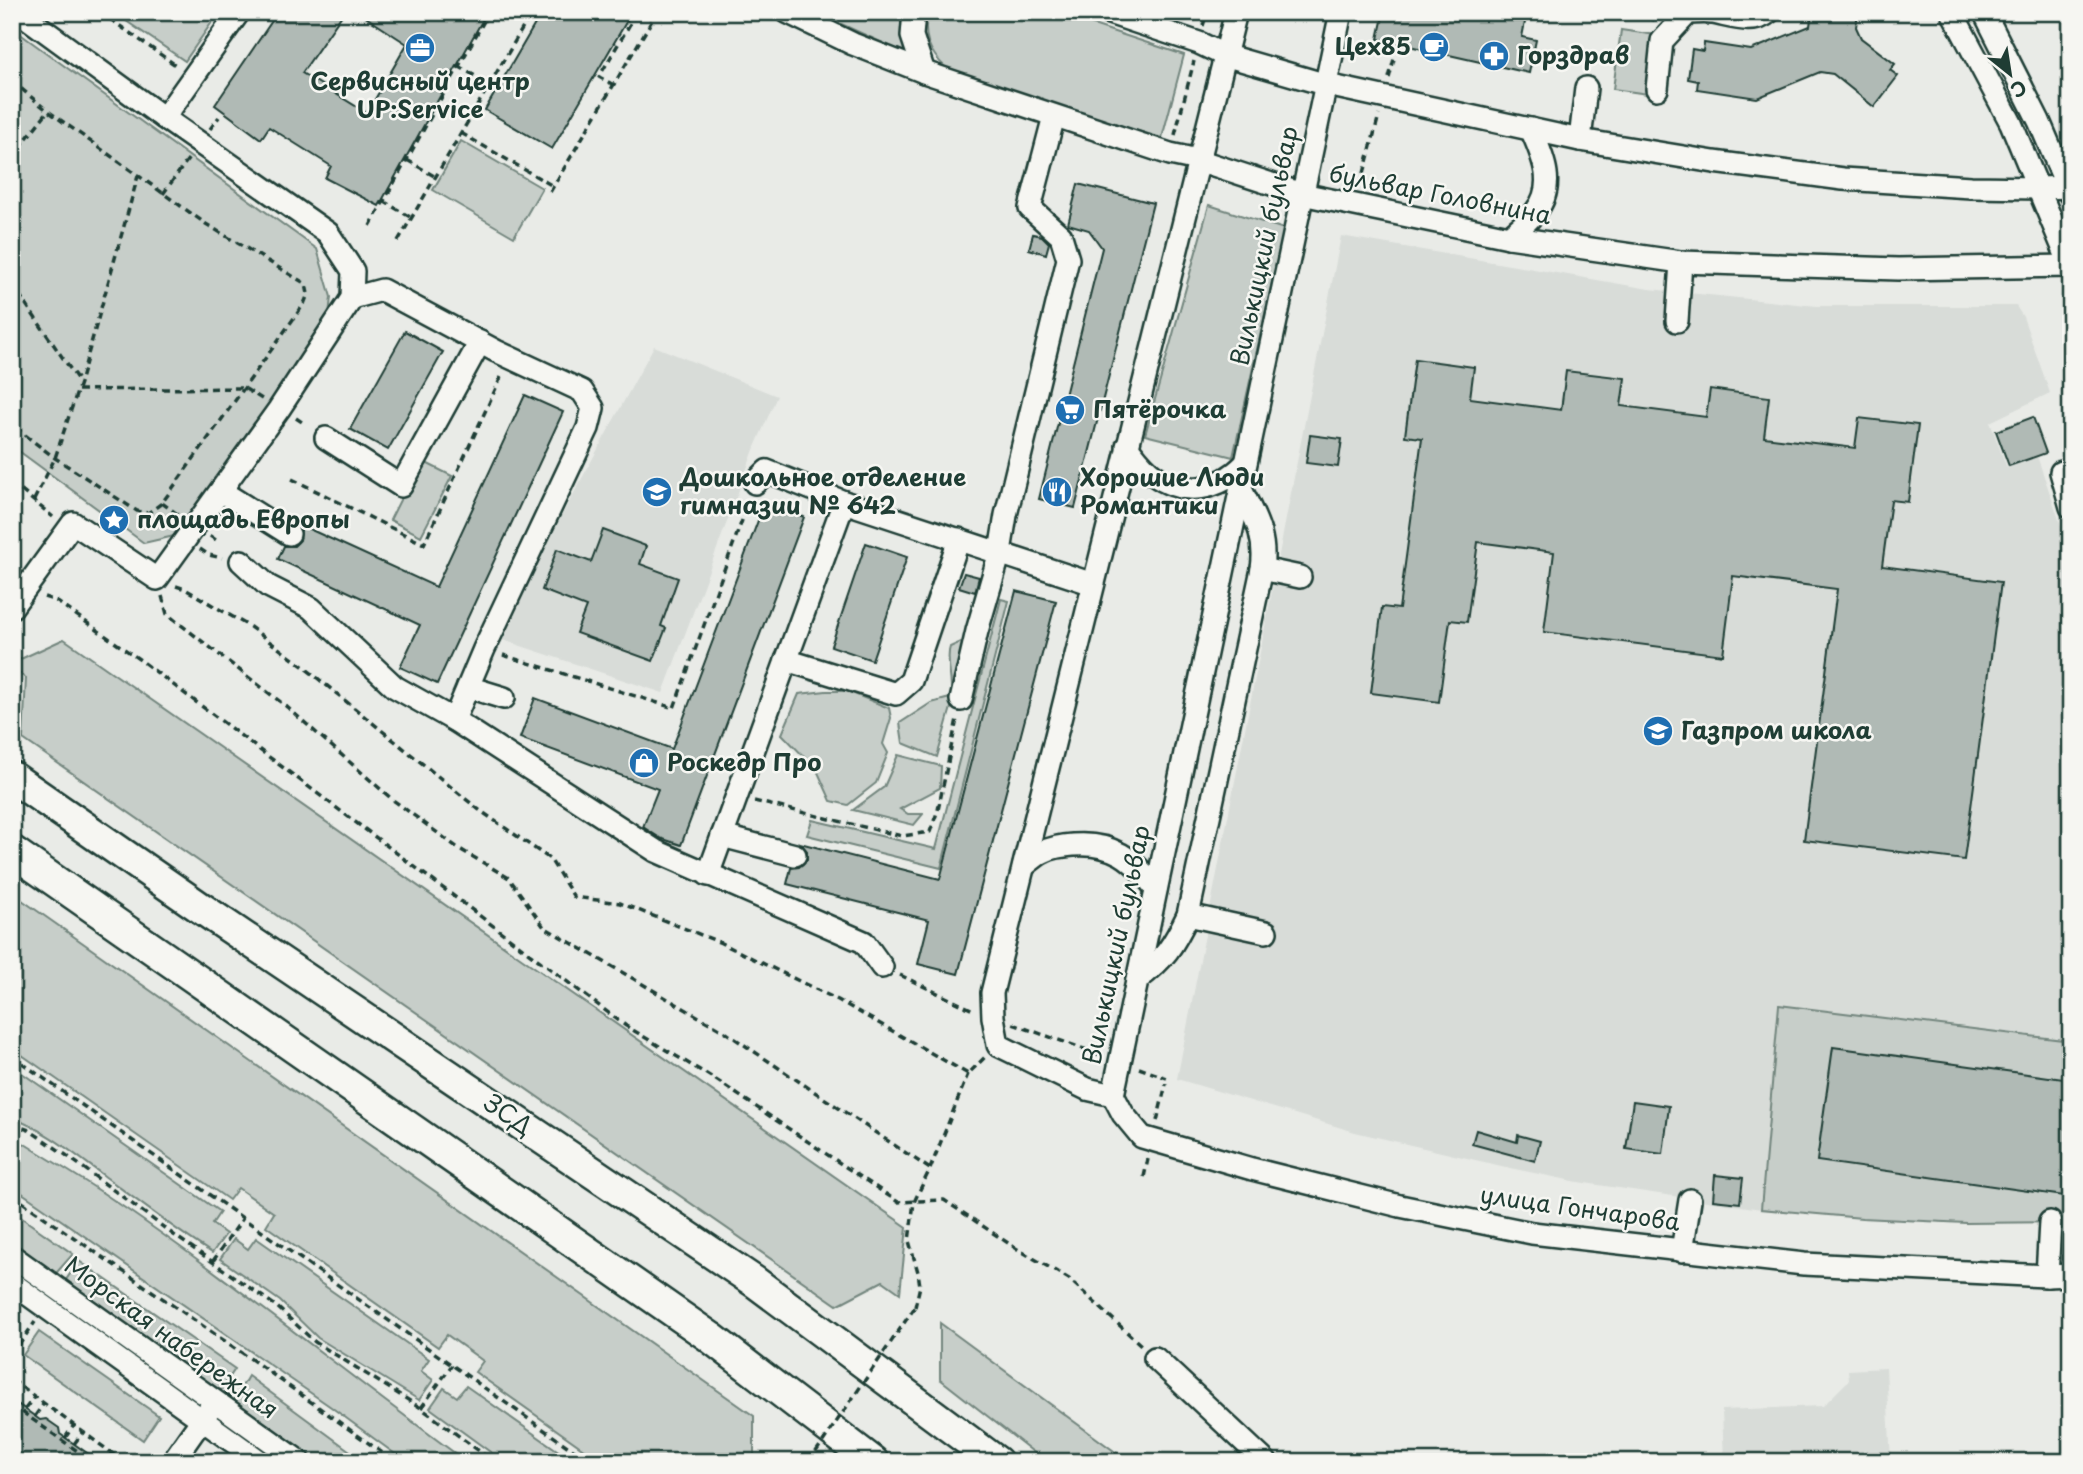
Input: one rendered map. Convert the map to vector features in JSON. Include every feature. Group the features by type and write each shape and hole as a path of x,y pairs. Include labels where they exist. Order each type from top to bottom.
{"highway":[{"name":"ЗСД","path":"12,777 198,906 755,1282 997,1462"},
{"path":"12,851 710,1337 873,1462"}],"street":[{"path":"15,596 73,523 157,579 279,409 352,298 353,271 328,233 164,118 42,19 19,12"},
{"path":"164,118 239,12"},
{"name":"бульвар Головнина","path":"787,12 853,44 924,72 1170,154 1198,160 1302,194 1508,237 1681,262 1898,269 2071,266"},
{"path":"914,12 912,36 924,72"},
{"path":"1106,12 1199,43 1224,55 1327,85 1580,139 1714,162 1843,179 2070,190 2039,121 1984,12"},
{"path":"998,1045 992,1017 992,993 1236,12"},
{"name":"Вилькицкий бульвар","path":"998,1045 1087,1089 1113,1095 1341,12"},
{"path":"1657,89 1662,41 1688,13 1709,13 1744,20 1766,16 1769,12"},
{"path":"1952,12 2011,123 2071,266"},
{"path":"1580,139 1586,88"},
{"path":"961,700 977,631 1000,552 1006,516 1068,259 1061,236 1030,208 1054,116"},
{"path":"1508,237 1537,210 1545,194 1548,175 1531,129"},
{"path":"1677,321 1681,262"},
{"path":"352,298 382,290 480,342 582,391 593,408 588,428 484,649 454,720"},
{"path":"326,438 401,486 480,342"},
{"path":"1127,446 1152,474 1167,483 1183,487 1201,488 1218,484 1233,476 1245,464"},
{"path":"755,483 766,471 844,502 1093,584"},
{"path":"2059,473 2071,506"},
{"path":"1137,979 1159,964 1175,942 1188,915 1262,569 1262,534 1241,487"},
{"path":"221,491 289,534"},
{"path":"708,875 844,502"},
{"path":"786,660 896,694 911,681 959,539"},
{"path":"241,561 268,586 395,687 454,720 656,851 864,942 882,967"},
{"path":"1262,569 1300,577"},
{"path":"468,687 504,698"},
{"path":"722,836 795,855"},
{"path":"1024,866 1042,852 1056,846 1102,845 1117,850 1143,871 1156,889"},
{"path":"1188,915 1266,932"},
{"name":"улица Гончарова","path":"1113,1095 1123,1114 1142,1137 1252,1169 1400,1206 1532,1233 1804,1264 2071,1275"},
{"path":"1682,1251 1690,1200"},
{"path":"2047,1276 2050,1222"},
{"name":"Морская набережная","path":"12,1256 300,1462"},
{"name":"Морская набережная","path":"12,1283 261,1462"},
{"path":"1155,1358 1266,1462"},
{"path":"172,1462 215,1401"}],"path":[{"path":"100,12 193,77"},
{"path":"370,226 489,12"},
{"path":"398,241 532,12"},
{"path":"614,85 599,77 637,12"},
{"path":"550,192 657,12"},
{"path":"1173,144 1196,56"},
{"path":"1387,85 1394,60"},
{"path":"458,66 489,84"},
{"path":"12,81 48,111 206,224 306,284 307,294 304,304 162,503 148,513 137,512 55,458 12,425"},
{"path":"12,157 48,111"},
{"path":"1359,194 1380,113"},
{"path":"461,133 553,186"},
{"path":"406,159 436,177"},
{"path":"34,500 55,458 78,390 138,176"},
{"path":"383,201 412,218"},
{"path":"12,284 80,383"},
{"path":"78,390 244,388 305,424"},
{"path":"12,483 68,530"},
{"path":"484,649 674,708 755,483"},
{"path":"187,539 209,555 241,561"},
{"path":"157,579 185,589 250,627 304,667 478,809 550,859 574,897 620,903 719,942 838,1000 968,1074"},
{"path":"157,579 167,614 287,707 393,800 458,848 509,878 544,927 725,1032 930,1169"},
{"path":"15,596 41,596 56,601 143,662 626,1026 713,1078 898,1202 944,1200 1014,1247 1069,1279 1155,1358"},
{"path":"737,797 902,836 930,832 938,810 961,700"},
{"path":"882,967 963,1007"},
{"path":"1009,1023 1107,1057"},
{"path":"809,1462 915,1307 920,1286 909,1241 914,1202 968,1074 998,1045"},
{"path":"12,1056 590,1462"},
{"path":"1136,1067 1167,1078"},
{"path":"12,1124 29,1130 57,1149 276,1306 315,1342 421,1408 494,1462"},
{"path":"12,1195 195,1319 395,1462"},
{"path":"213,1261 243,1218"},
{"path":"13,1358 46,1307"},
{"path":"421,1408 452,1364"},
{"path":"12,1380 121,1461"},
{"path":"25,1409 35,1396"},
{"path":"35,1416 44,1403"},
{"path":"12,1405 93,1462"},
{"path":"65,1437 74,1425"},
{"path":"74,1444 83,1432"},
{"path":"104,1462 111,1452"},
{"path":"142,1462 149,1452"}],"shaded area":[{"path":"113,12 219,12 185,61"},
{"path":"815,12 907,12 909,55"},
{"path":"928,12 1054,12 1184,55 1162,138 1042,103 946,68 928,43"},
{"name":"площадь Европы","path":"12,28 317,249 331,297 328,324 174,536 144,543 12,446"},
{"path":"1621,30 1656,35 1648,94 1613,89"},
{"path":"461,141 542,188 514,237 433,190"},
{"path":"1209,205 1284,229 1233,457 1145,435"},
{"name":"Газпром школа","path":"1341,236 1649,289 1817,306 2016,306 2023,317 2050,393 1990,422 2007,468 2037,456 2071,558 2071,1041 1779,1005 1761,1209 1578,1182 1510,1168 1355,1132 1177,1079"},
{"name":"Дошкольное отделение гимназии № 642","path":"654,346 777,396 755,447 663,693 503,640 550,537"},
{"path":"420,460 452,476 421,536 390,520"},
{"path":"1001,599 1009,601 941,868 807,835 812,820 936,849"},
{"path":"64,639 907,1227 900,1293 883,1281 837,1305 23,739 26,678 12,668 12,663"},
{"path":"961,642 966,652 956,687 951,688 949,651 950,647"},
{"path":"847,691 889,708 891,718 883,744 888,753 876,783 848,805 831,801 817,770 782,734 799,694"},
{"path":"954,697 937,757 903,743 900,723 931,703"},
{"path":"898,755 941,766 940,788 900,809 908,814 923,814 914,825 853,810 884,787"},
{"path":"12,893 754,1416 754,1462 602,1462 475,1372 483,1361 447,1335 438,1347 266,1226 274,1213 238,1188 229,1200 12,1048 12,958 15,954 12,951"},
{"path":"1779,1005 2071,1041 2071,1222 1966,1223 1761,1209"},
{"path":"12,1066 220,1212 212,1224 226,1234 212,1253 59,1143 12,1118"},
{"path":"12,1136 150,1225 467,1462 406,1462 12,1186"},
{"path":"12,1211 73,1254 51,1279 12,1251"},
{"path":"256,1238 429,1359 421,1371 433,1380 419,1400 318,1338 280,1301 220,1259 234,1239 248,1249"},
{"path":"79,1261 235,1369 217,1396 61,1287"},
{"path":"940,1323 1129,1462 1046,1462 940,1379"},
{"path":"39,1332 159,1416 143,1440 23,1355"},
{"path":"1886,1368 1891,1462 1724,1462 1722,1410 1823,1406 1849,1380 1848,1370"},
{"path":"248,1376 365,1462 307,1462 230,1407"},
{"path":"466,1386 574,1462 504,1462 430,1408 444,1388 457,1397"}],"building":[{"path":"278,12 344,12 302,73 367,113 407,44 358,12 487,12 379,206 325,178 331,166 269,127 261,139 215,105"},
{"path":"542,12 632,12 552,149 485,110"},
{"path":"1384,12 1519,12 1525,22 1522,37 1536,40 1529,73 1378,39"},
{"path":"1812,12 1858,12 1856,27 1861,38 1895,64 1890,70 1898,76 1874,107 1833,74 1820,72 1757,98 1697,89 1698,81 1688,79 1692,49 1703,51 1704,43 1751,50 1810,26"},
{"path":"1078,184 1153,203 1075,508 1039,499 1102,248 1089,230 1068,224"},
{"path":"1033,234 1042,236 1049,243 1046,254 1029,249"},
{"path":"405,331 443,352 388,450 350,429"},
{"path":"1415,359 1474,367 1470,398 1561,410 1566,371 1625,378 1621,406 1706,417 1710,389 1769,397 1764,437 1855,448 1859,418 1918,425 1908,502 1891,500 1882,566 2001,582 1964,860 1804,840 1837,589 1733,576 1723,655 1544,632 1554,552 1478,542 1467,622 1450,620 1439,702 1371,693 1382,607 1399,609 1422,438 1405,436"},
{"path":"525,395 563,412 437,684 400,667 420,625 278,559 284,546 294,546 300,540 301,529 296,523 436,587"},
{"path":"2033,417 2046,453 2009,466 1996,431"},
{"path":"1310,435 1342,439 1338,467 1306,463"},
{"path":"765,502 804,517 681,845 660,838 643,827 658,789 520,738 535,698 672,749"},
{"path":"603,530 646,546 640,564 678,578 661,626 666,628 653,661 576,633 586,607 542,590 557,549 591,562"},
{"path":"866,543 907,557 872,660 831,646"},
{"path":"964,573 979,577 975,592 959,587"},
{"path":"1016,591 1056,601 958,974 918,964 929,920 787,884 791,868 799,867 807,859 807,851 800,843 940,879"},
{"path":"1833,1047 2071,1080 2071,1197 1817,1161"},
{"path":"1633,1101 1669,1106 1663,1154 1626,1149"},
{"path":"1476,1130 1517,1142 1518,1135 1540,1141 1535,1161 1472,1144"},
{"path":"1715,1175 1743,1178 1740,1203 1713,1200"},
{"path":"12,1400 40,1420 46,1419 59,1428 60,1434 100,1462 12,1462"}],"place":[{"name":"Цех85","path":"1434,47"},
{"name":"Сервисный центр UP:Service","path":"420,48"},
{"name":"Горздрав","path":"1494,56"},
{"name":"Пятёрочка","path":"1070,410"},
{"name":"Дошкольное отделение гимназии № 642","path":"657,492"},
{"name":"Хорошие Люди Романтики","path":"1057,492"},
{"name":"площадь Европы","path":"114,520"},
{"name":"Газпром школа","path":"1658,731"},
{"name":"Роскедр Про","path":"644,763"}]}
